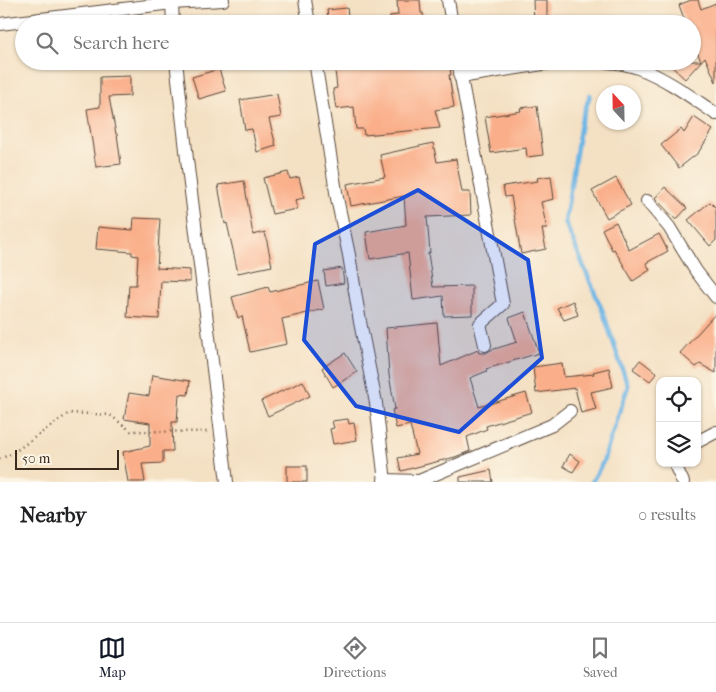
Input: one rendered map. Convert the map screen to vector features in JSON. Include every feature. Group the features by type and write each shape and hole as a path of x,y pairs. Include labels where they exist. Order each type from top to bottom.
{"street":[{"path":"74,15 172,3 223,0"},
{"path":"305,0 308,15"},
{"path":"448,0 450,15"},
{"path":"172,3 173,15"},
{"path":"0,24 15,22"},
{"path":"177,70 227,482"},
{"path":"316,70 337,198 376,403 384,481 419,481 552,425 570,411"},
{"path":"459,70 503,304 480,324 485,345"},
{"path":"460,77 505,70"},
{"path":"643,70 666,81 716,114"},
{"path":"647,200 669,228 696,271 716,297"},
{"path":"701,440 716,432"},
{"path":"676,467 683,482"}],"path":[{"path":"0,459 13,453 69,414 110,415 131,431 222,432"}],"highlighted area":[{"path":"418,190 528,260 542,358 459,432 356,406 304,340 315,244"}],"building":[{"path":"397,0 420,0 421,13 423,15 398,15"},
{"path":"533,0 547,0 547,15 534,15"},
{"path":"691,0 698,0 701,9 716,3 716,82 705,57 701,61 701,15 683,15 679,5"},
{"path":"347,8 348,15 328,15 327,10"},
{"path":"219,70 226,91 199,99 192,77"},
{"path":"335,70 450,70 451,75 449,75 454,107 435,110 440,128 364,135 363,129 356,129 354,107 336,109 333,89 337,88"},
{"path":"676,70 693,70 685,79"},
{"path":"130,76 130,96 109,97 121,164 96,167 87,109 100,107 100,77"},
{"path":"277,94 281,117 269,119 276,146 257,152 252,129 245,130 240,100"},
{"path":"537,106 543,155 527,157 526,148 491,153 485,117 521,111 520,108"},
{"path":"694,117 713,130 698,153 679,168 661,145 681,129 684,133"},
{"path":"433,143 437,162 456,159 462,192 470,192 471,215 427,217 430,253 428,253 433,287 472,286 472,315 444,316 443,296 413,300 408,253 370,259 366,232 406,225 404,196 351,206 347,184 385,177 380,155"},
{"path":"288,172 290,179 299,177 304,198 295,200 297,209 272,214 263,178"},
{"path":"551,176 554,199 541,202 547,229 542,229 546,249 521,254 511,196 505,197 503,186 538,181 537,178"},
{"path":"616,178 631,205 607,218 592,191"},
{"path":"244,181 253,235 265,232 272,266 238,273 227,223 225,224 218,185"},
{"path":"665,187 687,208 676,220 655,198"},
{"path":"710,202 716,208 716,240 710,246 688,220"},
{"path":"134,218 160,219 157,268 190,270 190,282 161,281 159,319 127,317 129,285 136,285 138,256 132,255 132,252 96,249 98,227 133,230"},
{"path":"616,222 629,250 659,234 668,251 646,263 650,270 633,281 614,249 612,250 602,229"},
{"path":"342,268 344,283 326,286 324,271"},
{"path":"318,281 324,309 282,319 287,344 250,352 242,316 238,318 232,297 268,287 270,292"},
{"path":"573,301 578,315 564,320 557,308"},
{"path":"525,312 539,353 486,369 487,371 470,378 479,407 526,393 532,412 486,426 487,429 467,437 470,451 455,457 401,471 398,458 417,454 410,425 396,428 392,410 395,409 389,375 386,328 437,323 441,366 478,350 479,353 486,353 517,342 509,318"},
{"path":"716,313 716,373 700,364 696,367 680,353"},
{"path":"345,353 357,372 333,387 322,368"},
{"path":"640,360 657,373 650,381 633,369"},
{"path":"562,363 564,377 594,374 593,372 609,368 613,387 591,392 596,409 581,413 575,388 536,393 533,367"},
{"path":"152,375 190,381 188,395 179,394 177,422 172,422 173,451 163,451 163,463 142,464 145,482 128,482 123,452 150,446 150,423 124,419 129,393 149,396"},
{"path":"303,381 310,396 268,416 261,401"},
{"path":"348,419 349,424 354,423 357,440 333,444 330,429 334,428 332,421"},
{"path":"570,454 580,461 573,472 563,466"},
{"path":"287,466 307,466 307,482 287,482"},
{"path":"491,470 493,482 460,482 460,477"}],"waterway":[{"path":"590,95 581,122 565,222 603,312 628,386 603,462 592,482"}]}
